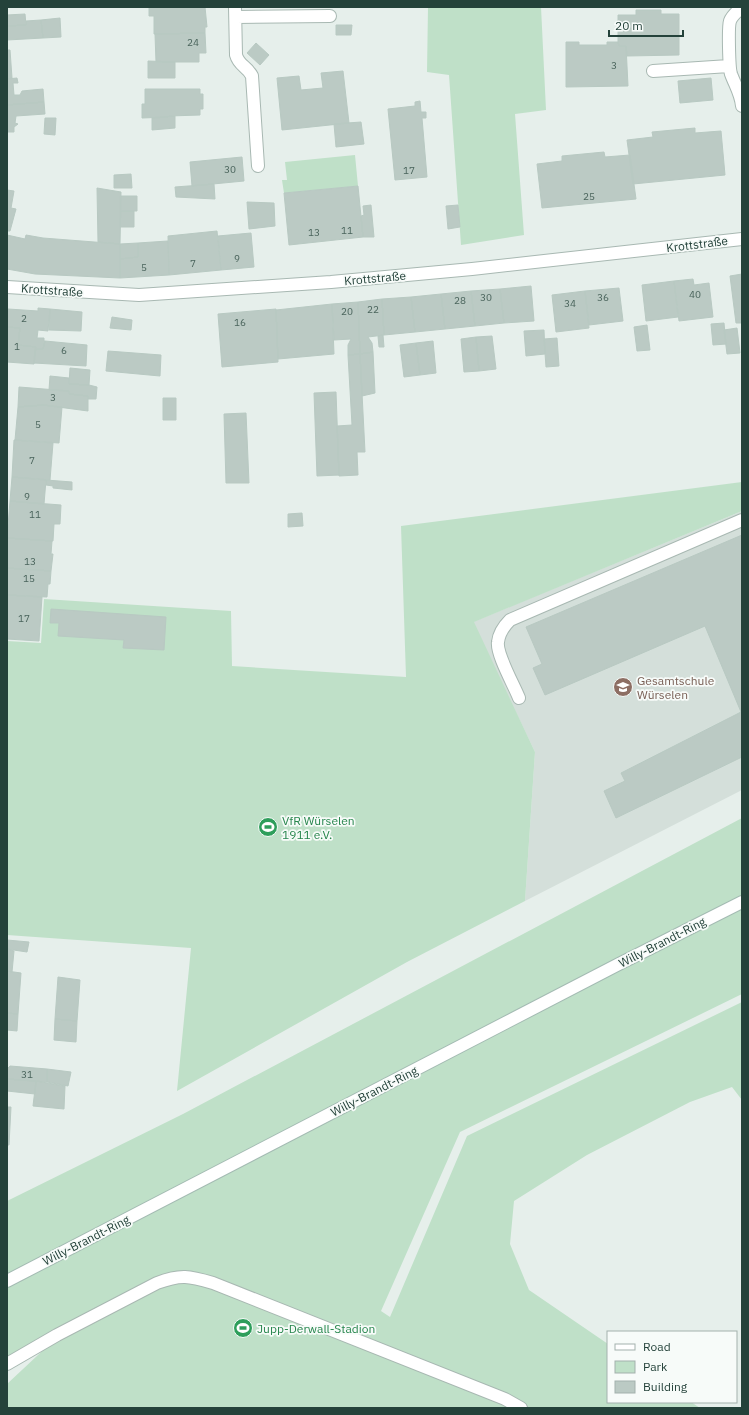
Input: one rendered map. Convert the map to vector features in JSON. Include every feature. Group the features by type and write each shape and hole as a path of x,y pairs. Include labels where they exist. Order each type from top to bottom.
{"street":[{"path":"742,7 734,14 730,21 729,66 742,106"},
{"path":"258,166 252,76 249,70 238,62 236,55 236,12 330,16"},
{"path":"653,71 729,66"},
{"name":"Krottstraße","path":"7,287 139,296 323,283 472,269 742,239"},
{"path":"519,698 500,653 498,643 499,635 504,625 510,620 742,520"},
{"name":"Willy-Brandt-Ring","path":"7,1281 617,965 742,902"},
{"path":"7,1364 57,1335 157,1283 172,1278 190,1276 213,1283 505,1399 522,1408"}],"shaded area":[{"name":"Gesamtschule Würselen","path":"742,511 742,790 525,901 535,752 473,622"}],"green space":[{"path":"428,7 541,7 546,110 515,114 524,235 461,245 449,75 427,72"},
{"path":"355,155 358,186 284,193 282,180 287,180 285,162"},
{"name":"VfR Würselen 1911 e.V.","path":"742,482 742,511 474,622 535,752 525,901 407,962 177,1091 191,948 7,935 7,641 41,643 44,599 231,611 232,666 406,677 401,526"},
{"path":"742,818 742,994 460,1132 381,1311 390,1317 467,1136 742,1002 742,1100 732,1087 690,1102 587,1155 514,1201 510,1244 529,1290 607,1343 607,1403 692,1403 700,1408 7,1408 7,1384 54,1340 7,1361 7,1201 183,1114"}],"building":[{"path":"149,7 205,7 207,27 205,27 205,33 154,34 154,16 149,16"},
{"path":"636,10 661,10 661,14 679,14 679,55 627,56 626,46 619,46 618,42 618,15 636,15"},
{"path":"25,14 26,25 7,26 7,15"},
{"path":"60,18 61,37 43,38 41,20"},
{"path":"41,20 43,38 7,40 7,26 26,25 26,21"},
{"path":"336,25 352,25 351,35 336,35"},
{"path":"205,33 206,53 199,53 199,62 156,62 155,34"},
{"path":"566,42 579,42 579,45 607,45 607,42 618,42 619,46 626,46 628,86 566,87"},
{"path":"256,43 269,55 260,65 247,53"},
{"path":"7,50 10,50 12,78 7,79"},
{"path":"148,61 175,62 175,78 148,78"},
{"path":"343,71 349,123 282,130 277,78 299,76 301,90 323,88 321,73"},
{"path":"17,78 18,83 13,83 14,95 20,95 22,91 43,89 44,102 7,105 7,79"},
{"path":"711,78 713,100 680,103 678,81"},
{"path":"145,89 200,89 200,94 203,94 203,109 200,109 200,115 142,118 142,104 145,104"},
{"path":"420,101 421,112 426,112 426,118 422,118 427,177 395,180 388,109 415,106 415,102"},
{"path":"44,102 45,114 16,116 15,123 18,124 14,127 14,132 7,132 7,105"},
{"path":"175,116 175,128 152,130 152,118"},
{"path":"45,118 56,118 55,135 44,134"},
{"path":"361,122 364,144 336,147 334,124"},
{"path":"695,128 695,133 721,131 725,175 633,184 627,140 653,137 652,132"},
{"path":"604,152 605,157 630,155 636,199 542,208 537,164 562,161 562,156"},
{"path":"242,157 244,181 192,186 190,162"},
{"path":"131,174 132,188 114,188 114,175"},
{"path":"214,184 215,199 176,197 175,187"},
{"path":"358,186 363,237 289,245 284,193"},
{"path":"97,188 121,192 120,244 98,242"},
{"path":"7,190 14,191 11,208 16,209 10,231 7,231"},
{"path":"120,196 137,196 137,211 120,211"},
{"path":"247,202 274,203 275,226 249,229"},
{"path":"371,205 374,237 363,237 361,216 364,215 363,206"},
{"path":"458,205 460,227 448,229 446,206"},
{"path":"120,211 134,211 134,227 120,227"},
{"path":"217,231 221,270 169,275 168,236"},
{"path":"251,233 254,267 221,270 218,236"},
{"path":"7,235 25,239 26,235 43,238 120,244 120,278 35,274 7,269"},
{"path":"168,241 169,275 120,278 120,259 138,257 138,243"},
{"path":"138,243 138,257 120,259 120,244"},
{"path":"742,274 742,323 736,323 730,276"},
{"path":"693,279 694,285 709,283 713,317 679,321 674,281"},
{"path":"674,281 678,317 646,321 642,285"},
{"path":"531,286 534,321 504,323 500,289"},
{"path":"619,288 623,321 589,325 585,291"},
{"path":"500,289 504,323 475,326 471,291"},
{"path":"471,291 475,326 445,329 441,294"},
{"path":"585,291 589,328 556,332 552,295"},
{"path":"441,294 445,329 415,332 411,297"},
{"path":"411,297 415,332 384,335 382,299"},
{"path":"382,299 384,335 368,337 372,343 373,352 360,354 358,302"},
{"path":"358,302 360,354 348,355 348,345 351,339 334,340 332,304"},
{"path":"332,304 334,354 278,359 276,310"},
{"path":"38,308 50,309 48,331 38,330 37,338 44,338 45,341 43,349 35,349 36,347 18,345 20,328 7,327 8,309 38,311"},
{"path":"50,309 82,312 81,331 49,330"},
{"path":"276,309 278,362 222,367 218,314"},
{"path":"112,317 132,320 131,330 110,328"},
{"path":"724,323 726,344 713,345 711,324"},
{"path":"647,325 650,350 637,351 634,327"},
{"path":"7,327 20,328 18,345 36,347 34,364 7,362"},
{"path":"737,328 740,353 727,354 724,330"},
{"path":"544,330 545,354 526,356 524,331"},
{"path":"383,335 384,347 379,347 378,336"},
{"path":"492,336 496,369 479,371 476,337"},
{"path":"476,337 479,371 464,372 461,339"},
{"path":"557,338 559,366 546,367 544,339"},
{"path":"45,341 87,345 86,366 34,363 35,349 43,349"},
{"path":"433,341 436,373 420,375 416,343"},
{"path":"416,343 420,375 404,377 400,345"},
{"path":"108,351 161,355 160,376 106,371"},
{"path":"373,352 375,393 362,396 360,354"},
{"path":"360,354 365,452 357,452 358,475 339,476 337,426 352,425 348,355"},
{"path":"70,368 90,370 89,385 69,384"},
{"path":"50,376 69,378 69,384 97,387 96,399 88,399 88,396 69,394 69,391 49,390"},
{"path":"19,387 69,391 69,394 88,396 88,411 43,405 18,407"},
{"path":"336,392 339,475 317,476 314,393"},
{"path":"163,398 176,398 176,420 163,420"},
{"path":"43,405 62,407 59,443 15,440 18,407"},
{"path":"246,413 249,483 226,483 224,414"},
{"path":"14,440 53,443 50,480 12,477"},
{"path":"12,477 46,480 44,504 10,501"},
{"path":"46,480 72,482 72,490 53,488 53,486 46,485"},
{"path":"10,501 61,505 60,524 54,524 53,541 7,538"},
{"path":"302,513 303,526 288,527 288,514"},
{"path":"742,535 742,757 616,818 604,791 625,781 621,773 741,712 705,626 545,695 533,668 542,664 526,627"},
{"path":"7,538 52,541 51,554 53,554 51,571 7,568"},
{"path":"7,568 51,571 47,597 7,595"},
{"path":"7,595 42,597 39,641 7,639"},
{"path":"51,609 166,617 164,650 123,648 124,640 58,636 59,623 50,623"},
{"path":"7,940 29,942 27,952 7,949"},
{"path":"7,949 14,951 12,972 7,971"},
{"path":"7,971 21,973 18,1014 7,1013"},
{"path":"58,977 80,980 77,1021 55,1019"},
{"path":"7,1013 18,1014 17,1031 7,1030"},
{"path":"55,1019 77,1021 76,1042 54,1040"},
{"path":"10,1066 47,1069 47,1082 7,1079 7,1069"},
{"path":"47,1069 71,1072 68,1086 47,1082"},
{"path":"7,1079 36,1081 35,1094 7,1091"},
{"path":"36,1081 65,1086 64,1109 33,1106"},
{"path":"7,1107 11,1107 9,1145 7,1145"}],"place":[{"name":"Gesamtschule Würselen","path":"623,687"},
{"name":"VfR Würselen 1911 e.V.","path":"268,827"},
{"name":"Jupp-Derwall-Stadion","path":"243,1328"}]}
